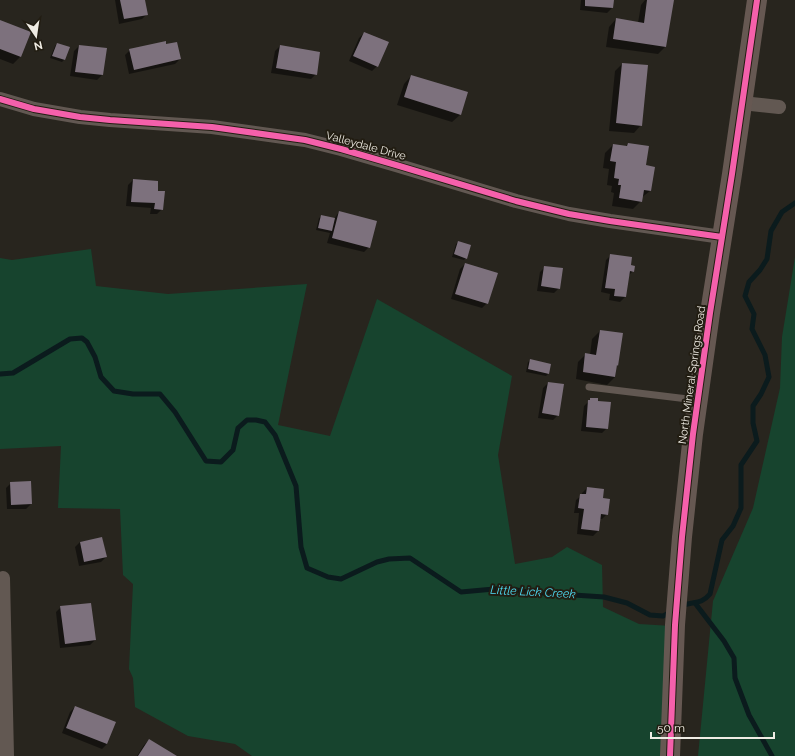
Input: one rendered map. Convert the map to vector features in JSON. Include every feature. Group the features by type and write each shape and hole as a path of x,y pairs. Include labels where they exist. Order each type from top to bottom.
{"street":[{"name":"North Mineral Springs Road","path":"670,756 675,625 682,537 698,400 757,0"},
{"name":"Valleydale Drive","path":"0,100 34,109 80,117 212,127 304,140 341,149 516,201 570,214 722,237"},
{"path":"742,103 779,107"},
{"path":"3,578 7,756"}],"lane":[{"path":"589,387 698,400"}],"green space":[{"path":"91,249 96,286 168,294 307,284 278,425 330,436 377,299 512,376 498,455 515,564 552,557 567,547 602,565 603,607 639,624 672,626 666,756 252,756 235,744 188,736 135,707 133,678 129,669 133,584 123,575 120,509 58,508 61,446 0,449 0,258 12,260"},
{"path":"795,257 795,756 698,756 713,601 753,508 780,388 782,337"}],"building":[{"path":"120,0 145,0 148,15 124,19"},
{"path":"585,0 614,0 613,8 585,6"},
{"path":"647,0 674,0 666,47 613,39 616,18 644,23"},
{"path":"0,20 31,32 21,57 0,49"},
{"path":"364,32 389,42 378,67 353,56"},
{"path":"166,41 166,44 177,42 181,59 134,70 129,49"},
{"path":"57,43 70,47 65,60 52,56"},
{"path":"79,45 107,48 103,75 75,72"},
{"path":"280,45 320,52 317,75 276,68"},
{"path":"622,63 648,65 642,126 616,123"},
{"path":"411,75 468,92 461,115 404,97"},
{"path":"628,143 649,146 646,165 655,167 651,191 644,190 642,202 619,198 621,185 618,185 619,179 614,178 616,162 610,161 613,144 627,146"},
{"path":"133,179 158,181 158,191 165,191 163,210 154,209 155,203 131,202"},
{"path":"339,211 377,221 370,248 332,238"},
{"path":"321,215 335,218 332,231 318,228"},
{"path":"458,241 471,245 467,259 454,254"},
{"path":"610,254 632,257 631,265 635,266 634,272 630,271 626,297 614,296 615,289 605,288"},
{"path":"465,263 498,273 488,304 455,294"},
{"path":"544,266 563,268 560,289 541,286"},
{"path":"600,330 623,333 615,377 583,372 585,353 596,355"},
{"path":"530,359 551,364 549,374 528,369"},
{"path":"548,382 564,384 559,416 542,413"},
{"path":"590,398 598,398 598,401 611,402 608,429 586,427 588,400 590,400"},
{"path":"31,481 32,504 11,505 10,482"},
{"path":"587,487 604,489 603,498 610,499 608,515 601,514 599,531 581,529 584,509 578,508 580,494 586,494"},
{"path":"102,537 107,557 84,562 80,542"},
{"path":"91,603 96,640 65,644 60,606"},
{"path":"75,706 116,722 107,744 66,728"},
{"path":"149,739 177,756 138,756"}],"waterway":[{"name":"Little Lick Creek","path":"682,606 703,600 710,594 722,540 733,526 741,508 741,465 757,441 753,423 753,406 761,394 769,377 765,355 752,329 754,314 745,296 749,282 760,270 767,259 771,231 782,212 795,203"},
{"name":"Little Lick Creek","path":"0,374 13,373 70,339 82,338 87,342 95,357 101,377 114,391 133,394 160,394 175,412 206,461 221,462 233,450 238,428 247,420 265,422 275,435 296,486 301,547 307,568 328,577 341,579 377,562 389,559 410,558 461,592 505,588 528,592 604,597 627,603 650,615 663,616 671,612"},
{"path":"695,603 724,641 734,658 735,678 749,715 772,756"}],"cycle path":[{"path":"670,756 675,625 682,537 693,434 757,0"},
{"path":"0,99 34,109 80,117 212,127 305,140 341,149 516,201 569,214 722,237"}]}
